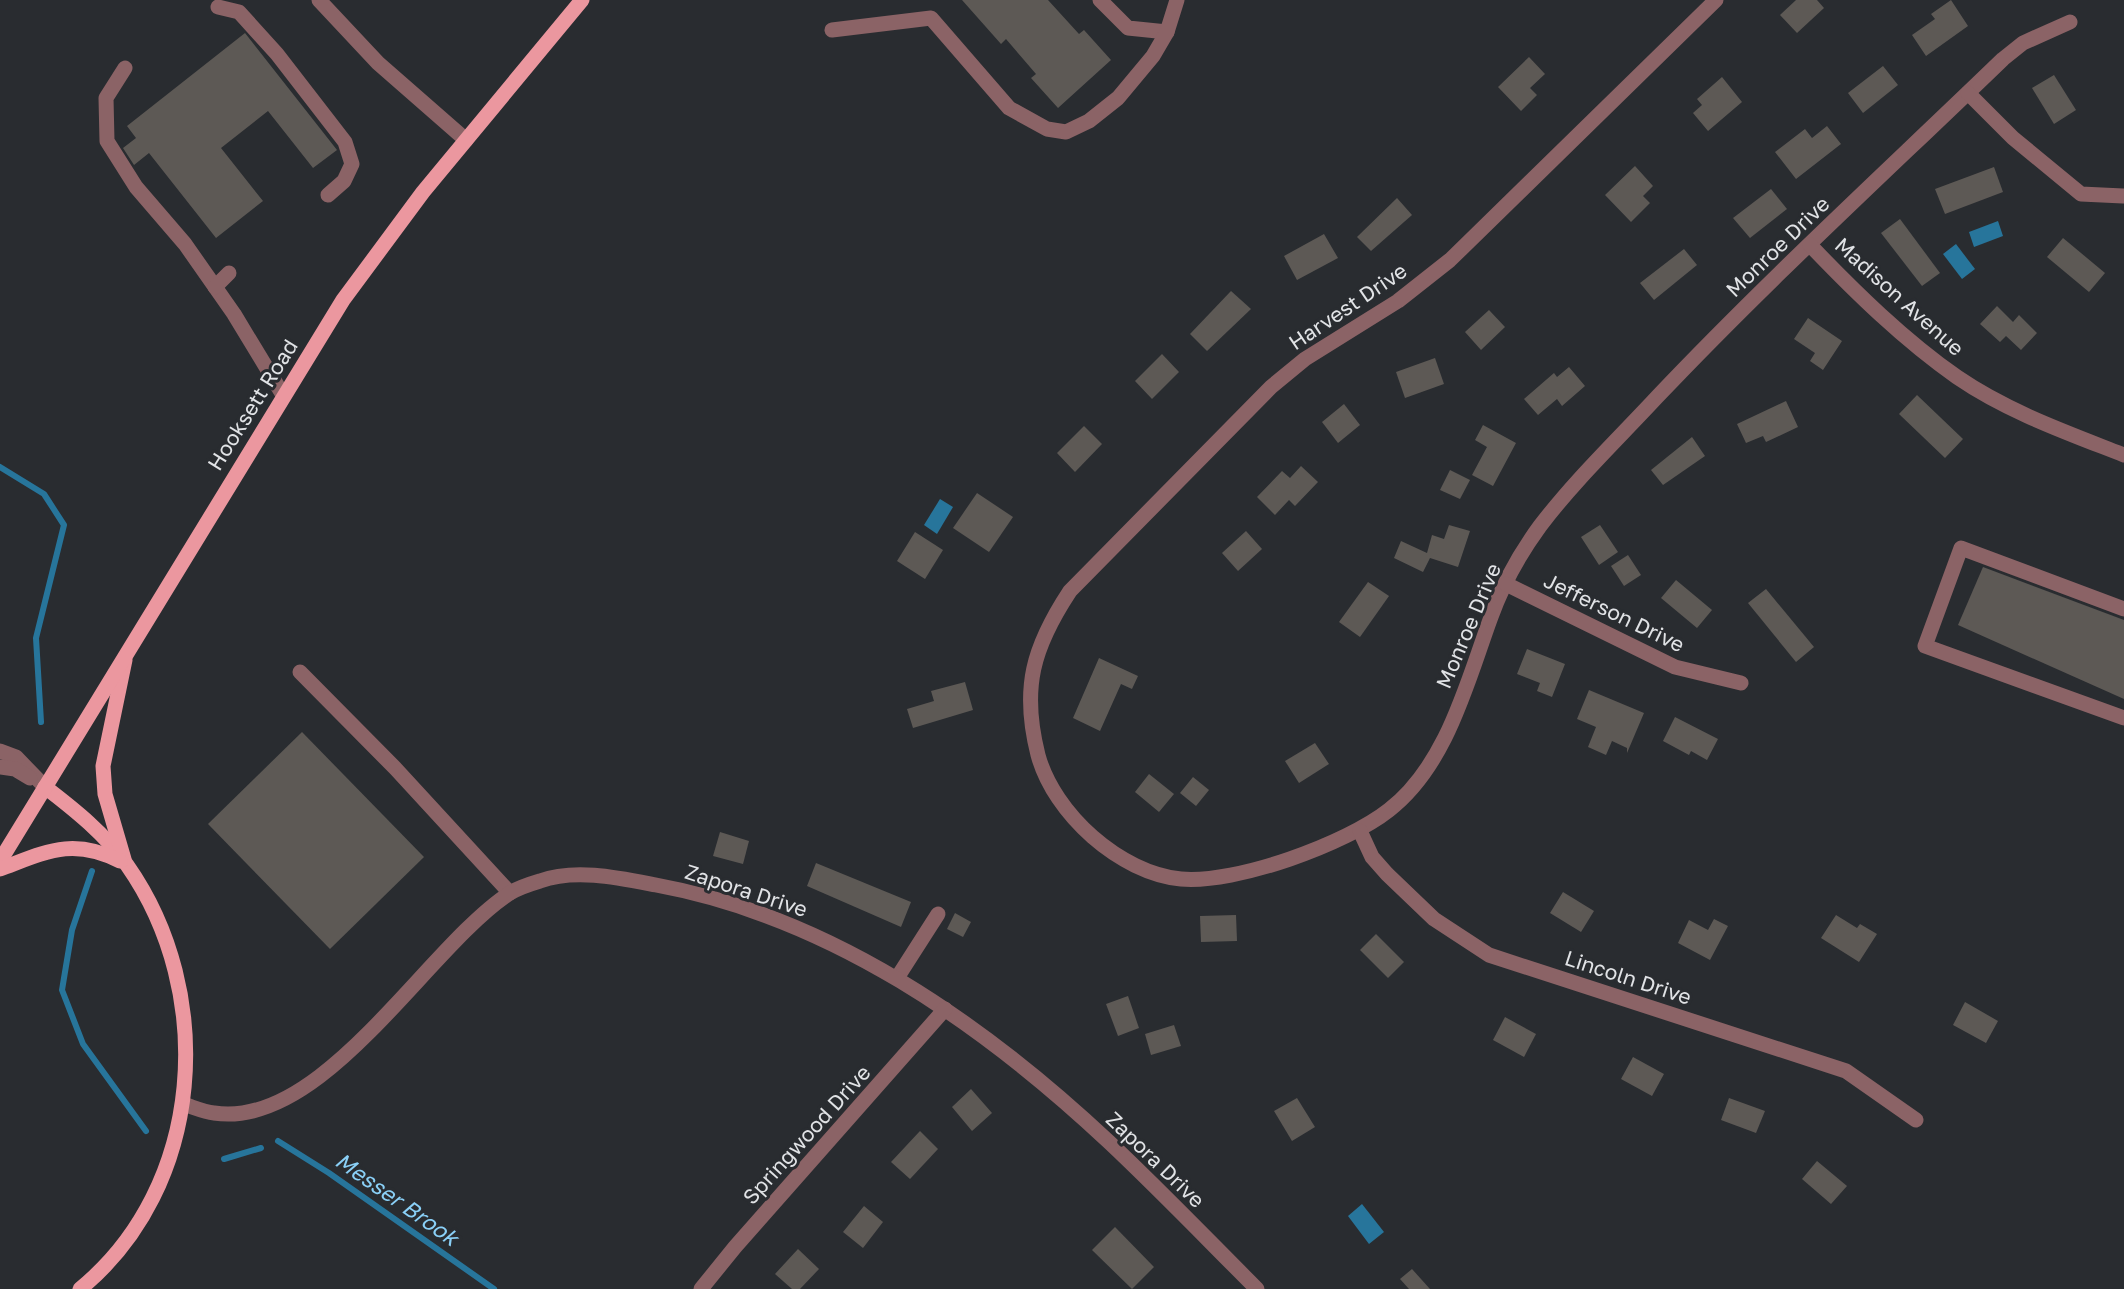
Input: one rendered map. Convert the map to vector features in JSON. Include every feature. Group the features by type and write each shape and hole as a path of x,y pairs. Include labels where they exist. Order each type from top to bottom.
{"main road":[{"name":"Hooksett Road","path":"0,861 343,300 423,192 582,0"},
{"path":"80,1289 119,1249 156,1190 170,1155 183,1104 186,1042 178,980 157,919 126,864 105,794 103,766 126,653"},
{"path":"45,787 80,814 126,864"},
{"path":"0,869 49,850 72,847 98,852 126,864"}],"street":[{"path":"320,0 378,63 466,140"},
{"path":"1100,0 1128,28 1167,32"},
{"path":"832,30 931,18 1009,108 1047,129 1066,132 1089,121 1118,98 1153,56 1167,32 1177,0"},
{"name":"Harvest Drive","path":"1032,669 1046,628 1070,591 1271,387 1305,359 1398,301 1450,260 1716,0"},
{"path":"218,8 239,12 277,54 345,142 352,164 344,181 328,195"},
{"name":"Monroe Drive","path":"1032,669 1031,713 1039,756 1046,777 1070,814 1101,845 1138,867 1181,879 1224,875 1267,865 1360,831 1408,793 1434,758 1470,678 1492,613 1506,584 1537,531 1564,496 1701,351 1968,93 2023,43 2070,22"},
{"path":"125,68 106,98 108,141 136,187 185,244 215,287 283,395"},
{"path":"1968,93 2013,138 2081,194 2123,196"},
{"name":"Madison Avenue","path":"1810,245 1907,337 1958,378 2035,420 2124,455"},
{"path":"215,287 229,273"},
{"path":"2124,609 1961,548 1924,646 2124,718"},
{"name":"Jefferson Drive","path":"1506,584 1675,667 1741,683"},
{"path":"300,672 395,768 510,893"},
{"path":"0,751 16,757 45,787"},
{"path":"0,766 15,769 45,787"},
{"name":"Lincoln Drive","path":"1360,831 1372,857 1395,882 1434,919 1489,956 1846,1071 1916,1120"},
{"name":"Zapora Drive","path":"183,1104 215,1113 235,1113 265,1108 300,1090 337,1063 475,923 510,893 544,879 568,874 634,881 720,900 803,931 897,978 945,1009 1043,1083 1109,1142 1257,1289"},
{"path":"897,978 939,914"},
{"name":"Springwood Drive","path":"701,1289 735,1247 945,1009"}],"water":[{"path":"1998,221 2003,236 1974,247 1969,232"},
{"path":"1956,244 1975,269 1962,279 1943,254"},
{"path":"940,499 953,507 937,534 924,525"},
{"path":"1362,1204 1384,1232 1369,1244 1348,1216"}],"building":[{"path":"962,0 1048,0 1079,34 1084,30 1111,60 1058,108 1031,78 1036,74 1006,39 1001,44"},
{"path":"1796,0 1817,0 1824,8 1797,33 1780,15"},
{"path":"1951,0 1968,26 1926,56 1912,35 1935,19 1931,14"},
{"path":"245,33 337,150 313,168 268,111 221,148 263,201 216,238 149,153 134,165 123,148 136,138 127,126"},
{"path":"1529,57 1545,74 1530,88 1537,95 1521,111 1498,87"},
{"path":"1883,66 1898,85 1863,113 1848,93"},
{"path":"2054,75 2076,110 2054,124 2032,88"},
{"path":"1722,77 1742,102 1708,131 1693,113 1702,105 1697,99"},
{"path":"1827,126 1841,144 1796,179 1775,152 1805,129 1812,138"},
{"path":"1635,166 1653,186 1643,196 1650,203 1631,222 1605,195"},
{"path":"1994,167 2003,192 1945,214 1935,189"},
{"path":"1771,189 1787,209 1750,238 1733,218"},
{"path":"1397,198 1412,215 1371,251 1357,237"},
{"path":"1900,219 1940,273 1922,286 1881,233"},
{"path":"1324,234 1338,258 1297,280 1284,256"},
{"path":"2063,238 2105,273 2089,292 2047,257"},
{"path":"1684,249 1697,265 1654,300 1640,283"},
{"path":"1231,291 1251,309 1207,351 1190,334"},
{"path":"1997,306 2013,322 2019,315 2037,333 2021,350 2006,336 2000,342 1980,324"},
{"path":"1489,310 1505,327 1481,350 1465,332"},
{"path":"1808,318 1842,341 1823,370 1810,361 1815,353 1794,339"},
{"path":"1162,354 1179,372 1152,399 1135,381"},
{"path":"1435,358 1444,384 1405,398 1396,372"},
{"path":"1569,367 1585,386 1562,406 1557,399 1538,415 1524,399 1554,373 1557,377"},
{"path":"1917,395 1963,439 1945,458 1899,414"},
{"path":"1786,401 1798,427 1766,442 1763,436 1746,443 1737,424"},
{"path":"1344,404 1360,425 1338,443 1322,422"},
{"path":"1483,425 1516,443 1493,486 1472,475 1487,447 1475,440"},
{"path":"1084,426 1102,444 1075,472 1057,453"},
{"path":"1692,437 1705,456 1663,485 1651,470"},
{"path":"1301,466 1318,482 1295,506 1289,500 1275,515 1257,497 1282,471 1290,478"},
{"path":"1450,470 1470,480 1460,499 1440,490"},
{"path":"977,493 1013,517 989,552 953,528"},
{"path":"1449,525 1470,531 1458,567 1430,558 1423,572 1394,558 1401,541 1427,553 1432,535 1444,539"},
{"path":"1600,525 1618,552 1599,565 1581,537"},
{"path":"1246,531 1262,549 1238,571 1222,553"},
{"path":"915,532 943,550 925,579 897,561"},
{"path":"1628,555 1641,575 1624,586 1611,566"},
{"path":"1983,567 2124,620 2124,699 1958,625"},
{"path":"1676,580 1712,610 1697,628 1661,598"},
{"path":"1368,582 1389,596 1360,637 1339,622"},
{"path":"1766,589 1814,647 1796,662 1748,603"},
{"path":"1527,649 1565,664 1552,697 1537,691 1540,683 1517,674"},
{"path":"1099,658 1138,676 1132,689 1121,684 1100,731 1073,718"},
{"path":"965,682 973,710 913,728 907,709 934,701 931,691"},
{"path":"1589,690 1644,713 1627,753 1627,748 1612,741 1606,755 1588,747 1596,727 1577,719"},
{"path":"1675,717 1718,739 1707,760 1691,751 1689,755 1663,741"},
{"path":"302,732 424,857 330,949 208,824"},
{"path":"1315,743 1329,764 1299,783 1285,761"},
{"path":"1149,774 1174,794 1159,812 1135,792"},
{"path":"1193,777 1209,790 1196,806 1180,793"},
{"path":"720,832 749,841 743,864 713,856"},
{"path":"816,863 911,902 901,927 807,886"},
{"path":"1563,892 1594,911 1581,932 1550,913"},
{"path":"955,913 971,922 963,937 947,929"},
{"path":"1236,915 1237,941 1201,942 1200,916"},
{"path":"1836,915 1857,928 1860,924 1877,934 1859,962 1821,938"},
{"path":"1714,919 1728,926 1710,960 1678,943 1689,920 1708,930"},
{"path":"1376,934 1404,962 1388,978 1360,950"},
{"path":"1128,996 1139,1028 1118,1036 1106,1004"},
{"path":"1965,1002 1998,1021 1986,1043 1953,1025"},
{"path":"1505,1017 1536,1034 1524,1057 1493,1040"},
{"path":"1174,1025 1181,1046 1151,1055 1145,1034"},
{"path":"1633,1057 1664,1074 1652,1096 1621,1079"},
{"path":"971,1089 992,1113 972,1131 952,1107"},
{"path":"1297,1098 1315,1127 1292,1141 1274,1111"},
{"path":"1729,1098 1765,1111 1756,1133 1721,1120"},
{"path":"920,1131 938,1149 910,1179 891,1162"},
{"path":"1817,1161 1847,1186 1831,1204 1802,1179"},
{"path":"864,1206 883,1222 863,1248 843,1232"},
{"path":"1115,1227 1154,1267 1132,1289 1092,1250"},
{"path":"798,1249 819,1269 800,1289 792,1289 775,1274"},
{"path":"1412,1269 1430,1289 1409,1289 1400,1279"}],"waterway":[{"name":"Messer Brook","path":"0,467 44,494 64,525 36,638 41,722"},
{"name":"Messer Brook","path":"92,871 72,930 62,990 83,1044 146,1131"},
{"name":"Messer Brook","path":"278,1141 329,1173 494,1289"},
{"name":"Messer Brook","path":"224,1159 261,1148"}]}
